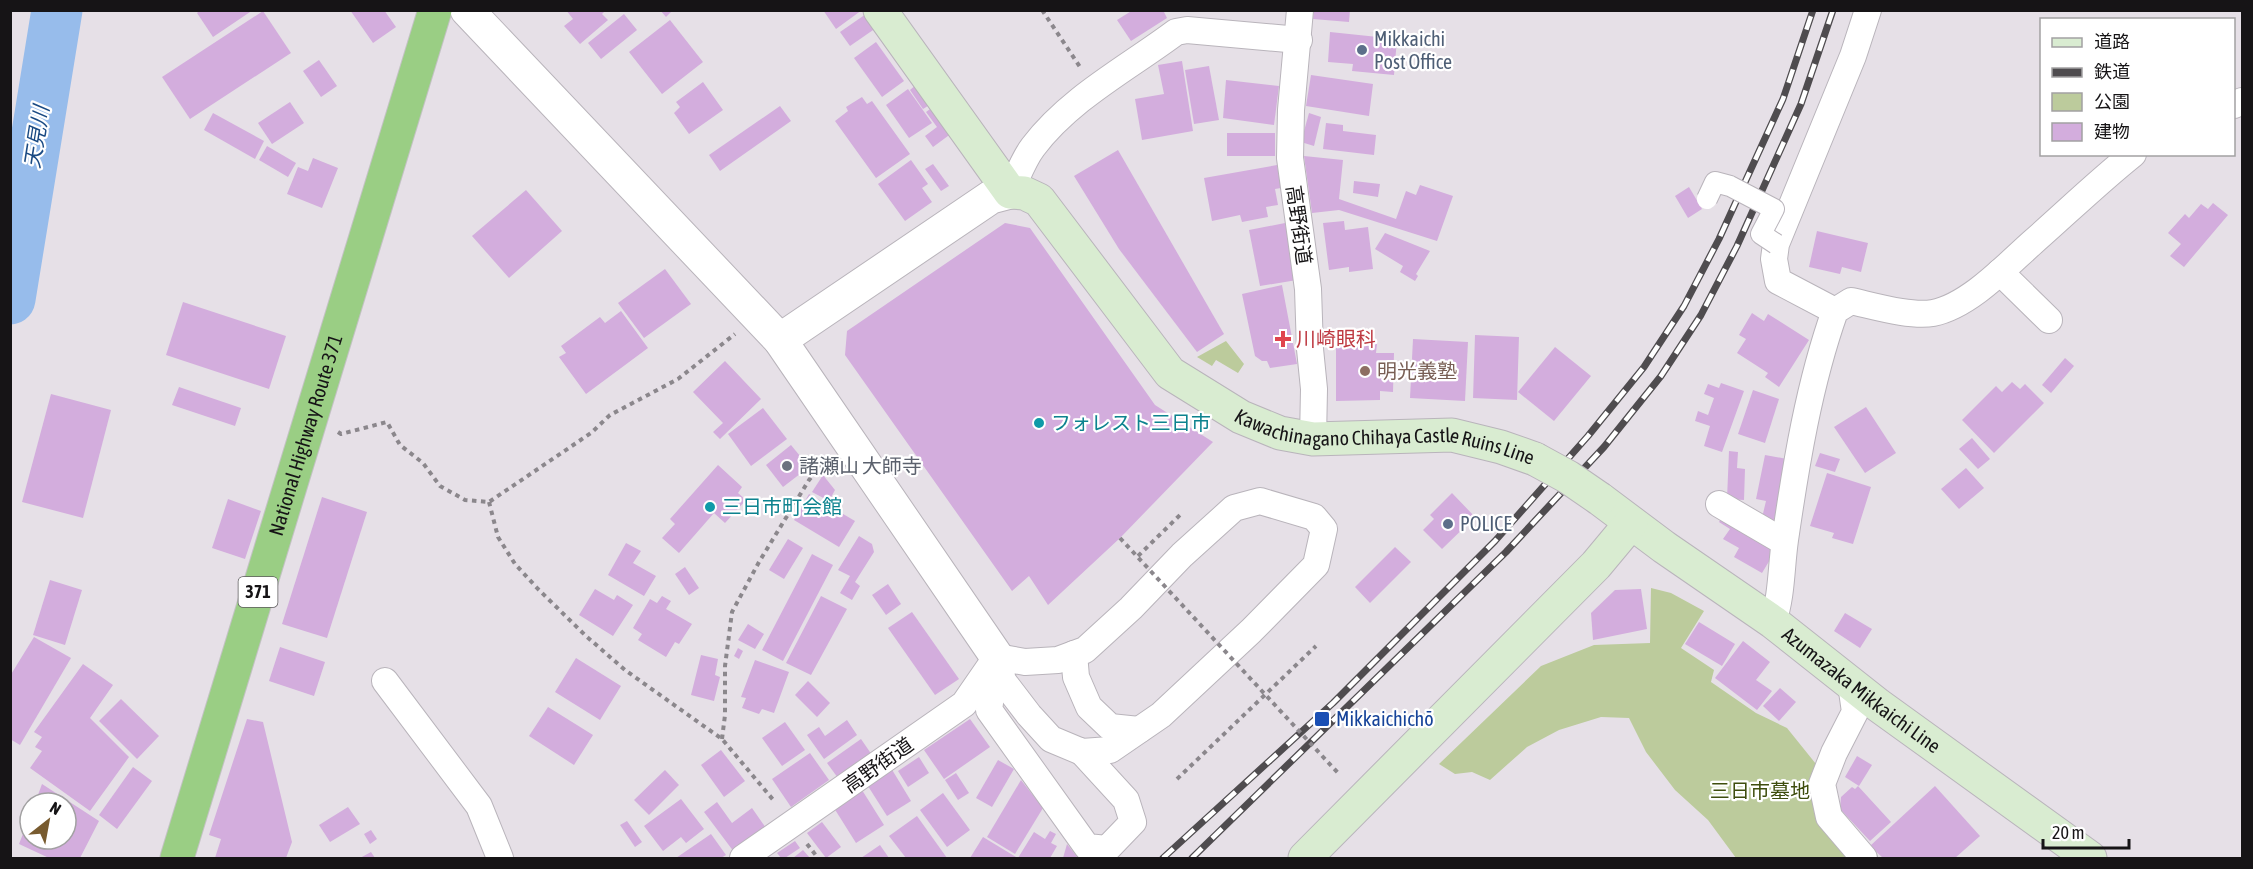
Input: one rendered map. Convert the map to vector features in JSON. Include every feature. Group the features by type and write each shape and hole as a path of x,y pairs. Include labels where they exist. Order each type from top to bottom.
{"highway":[{"name":"National Highway Route 371","path":"177,858 435,10"}],"main road":[{"path":"880,10 1010,192"},
{"name":"Kawachinagano Chihaya Castle Ruins Line","path":"1010,192 1024,193 1039,200 1170,373 1241,417 1280,433 1313,440 1452,435 1501,447 1535,459 1568,477 1632,523"},
{"path":"1305,858 1596,565 1632,523"},
{"name":"Azumazaka Mikkaichi Line","path":"1632,523 1773,622 1851,684 2090,858"}],"street":[{"path":"467,10 770,328 997,657 1003,681 1051,739 1082,752 1126,801 1133,822 1105,854 1088,847 989,710 997,657"},
{"name":"高野街道","path":"1300,10 1291,110 1290,158 1308,289 1314,389 1313,440"},
{"path":"1835,311 1778,281 1774,259 1776,244 1853,56 1868,10"},
{"path":"770,328 991,197 1010,192 1032,148 1060,119 1094,90 1176,32 1187,30 1299,40"},
{"path":"1773,622 1779,603 1784,542 1802,442 1823,343 1835,311 1851,301 1893,311 1932,313 1957,305 2000,272 2130,156"},
{"path":"1707,199 1715,182 1730,186 1774,209 1761,234 1776,244"},
{"path":"2000,272 2049,320"},
{"path":"997,657 1025,662 1058,660 1085,650 1131,608 1182,555 1234,508 1260,501 1314,517 1324,529 1316,565 1161,715 1110,750 1082,752"},
{"path":"1719,504 1784,542"},
{"path":"1074,654 1076,677 1089,707 1110,727 1139,730"},
{"name":"高野街道","path":"743,858 964,704 997,657"},
{"path":"385,681 479,806 500,858"},
{"path":"1851,684 1855,712 1834,753 1822,784 1829,817 1864,858"}],"path":[{"path":"1042,10 1094,90"},
{"path":"312,414 341,434 387,422 400,446 423,463 440,486 465,500 489,502 591,433 610,415 770,328"},
{"path":"722,739 725,715 725,666 732,612 759,562 809,480 845,435"},
{"path":"489,502 498,537 515,564 538,589 625,670 722,739 818,858"},
{"path":"1138,556 1181,514"},
{"path":"1120,538 1341,775"},
{"path":"1177,779 1316,646"}],"green space":[{"path":"1226,341 1244,364 1238,373 1216,360 1212,366 1197,357"},
{"name":"三日市墓地","path":"1651,588 1671,593 1704,611 1681,648 1714,670 1711,682 1756,713 1787,728 1820,769 1855,858 1736,858 1708,820 1675,790 1646,752 1629,718 1601,717 1559,730 1527,747 1490,780 1472,772 1455,774 1439,764 1541,666 1594,645 1650,643"}],"building":[{"path":"200,10 253,10 213,37 197,13"},
{"path":"350,10 384,10 396,27 373,43"},
{"path":"566,10 606,10 602,14 608,20 580,44 564,26 573,19"},
{"path":"660,10 673,10 666,17"},
{"path":"823,10 862,10 836,29"},
{"path":"1133,10 1163,10 1167,18 1131,41 1117,20"},
{"path":"1314,10 1350,10 1349,22 1313,19"},
{"path":"263,11 291,53 190,119 162,77"},
{"path":"624,14 637,30 601,59 588,43"},
{"path":"866,14 876,28 850,46 840,32"},
{"path":"670,20 703,62 662,94 629,52"},
{"path":"1330,32 1397,39 1394,75 1352,71 1353,64 1328,62"},
{"path":"876,42 904,81 882,97 854,58"},
{"path":"319,60 337,86 321,97 303,71"},
{"path":"1182,61 1193,131 1142,140 1135,99 1164,94 1158,65"},
{"path":"1209,66 1219,120 1194,124 1185,70"},
{"path":"1311,75 1373,84 1369,116 1306,106"},
{"path":"1226,80 1279,86 1274,125 1223,118"},
{"path":"703,82 723,110 689,134 674,113 680,107 676,102"},
{"path":"917,84 931,104 923,109 910,90"},
{"path":"908,89 932,123 909,138 886,105"},
{"path":"862,97 867,104 872,101 910,154 876,178 835,121 848,111 846,107"},
{"path":"290,102 304,123 272,144 258,123"},
{"path":"780,106 791,121 720,171 709,155"},
{"path":"933,107 952,133 933,147 925,136 937,127 926,112"},
{"path":"213,113 264,141 255,159 204,130"},
{"path":"1309,113 1321,117 1314,146 1301,142"},
{"path":"1326,123 1343,125 1343,131 1376,135 1374,155 1323,149"},
{"path":"1227,133 1275,133 1275,156 1227,156"},
{"path":"267,146 296,163 288,177 259,160"},
{"path":"1118,150 1224,334 1197,352 1119,249 1074,176"},
{"path":"1304,156 1343,160 1339,199 1396,219 1406,191 1416,195 1420,185 1453,196 1437,241 1339,210 1312,213"},
{"path":"313,158 338,168 322,208 287,194 298,167 308,171"},
{"path":"911,160 928,184 922,188 932,202 905,221 878,184"},
{"path":"933,164 949,186 941,191 925,169"},
{"path":"1277,165 1281,188 1275,189 1278,205 1266,207 1268,217 1242,222 1240,215 1212,221 1204,178"},
{"path":"1354,181 1380,184 1378,197 1353,193"},
{"path":"1689,187 1702,209 1688,218 1675,196"},
{"path":"526,190 562,231 509,278 472,236"},
{"path":"2213,203 2228,215 2184,267 2170,256 2181,244 2168,233 2185,214 2189,218 2201,204 2208,209"},
{"path":"1344,221 1345,230 1368,227 1373,269 1349,272 1349,267 1329,270 1323,223"},
{"name":"フォレスト三日市","path":"1005,223 1030,228 1155,405 1213,442 1120,538 1048,605 1029,576 1012,591 845,355 847,331"},
{"path":"1285,223 1297,280 1260,286 1249,230"},
{"path":"1817,231 1868,243 1861,272 1842,267 1840,274 1809,267"},
{"path":"1385,233 1430,251 1416,274 1418,276 1415,281 1400,272 1403,266 1375,249"},
{"path":"665,269 691,304 644,338 618,303"},
{"path":"1282,285 1297,364 1270,368 1267,361 1262,361 1255,356 1242,294"},
{"path":"183,302 286,336 269,389 166,355"},
{"path":"621,311 648,348 586,394 559,357 566,353 561,346 600,317 605,323"},
{"path":"1752,313 1764,321 1768,314 1809,340 1779,387 1765,377 1768,373 1737,353 1746,339 1739,335"},
{"path":"1475,335 1519,337 1517,400 1473,398"},
{"path":"1413,339 1468,342 1465,401 1410,398"},
{"path":"1336,344 1377,344 1376,353 1394,353 1393,392 1380,391 1380,400 1336,401"},
{"path":"1555,347 1591,376 1554,421 1518,392"},
{"path":"2065,358 2074,366 2051,393 2042,385"},
{"path":"725,361 761,399 720,439 713,432 723,423 693,392"},
{"path":"2012,382 2020,389 2025,384 2044,403 1994,453 1962,420 1996,386 2002,392"},
{"path":"1721,383 1744,391 1722,452 1704,446 1710,426 1695,421 1698,411 1708,415 1714,398 1704,394 1708,384 1719,388"},
{"path":"179,387 241,408 235,426 172,405"},
{"path":"1753,390 1779,399 1765,443 1738,434"},
{"path":"51,394 111,410 83,518 22,502"},
{"path":"1866,407 1896,453 1865,473 1834,427"},
{"path":"763,408 787,439 751,466 728,434"},
{"path":"1972,438 1990,459 1978,469 1959,449"},
{"name":"諸瀬山 大師寺","path":"791,445 809,467 783,487 766,465"},
{"path":"1729,451 1738,452 1737,468 1745,469 1744,500 1727,499"},
{"path":"1820,453 1840,459 1835,472 1815,466"},
{"path":"1765,455 1787,459 1773,525 1761,522 1766,501 1756,499"},
{"name":"三日市町会館","path":"718,465 742,487 738,493 746,500 725,523 714,513 679,553 662,538 675,524 670,519"},
{"path":"1966,468 1984,488 1959,509 1941,489"},
{"path":"1827,473 1871,487 1853,544 1832,538 1834,533 1810,526"},
{"path":"823,475 835,490 829,501 812,492"},
{"name":"POLICE","path":"1452,493 1475,517 1442,549 1423,530 1434,519 1430,515"},
{"path":"809,494 855,521 839,547 794,520"},
{"path":"322,497 367,512 327,638 282,624"},
{"path":"228,499 261,511 245,559 212,548"},
{"path":"1724,514 1769,542 1774,553 1762,573 1734,557 1739,548 1723,539 1730,529 1719,522"},
{"path":"859,536 872,544 874,552 855,582 860,586 852,600 840,593 850,576 838,570"},
{"path":"788,539 803,548 784,579 769,570"},
{"path":"626,543 641,551 633,563 656,576 644,596 608,575"},
{"path":"1395,547 1411,562 1370,603 1355,587"},
{"path":"812,554 833,565 783,661 762,650"},
{"path":"685,567 699,588 689,595 675,574"},
{"path":"50,580 82,590 65,645 33,635"},
{"path":"888,584 901,604 886,615 872,595"},
{"path":"595,589 614,600 617,595 633,605 613,636 579,615"},
{"path":"1641,589 1647,629 1593,640 1591,613 1615,590"},
{"path":"662,596 671,601 666,609 692,624 679,644 675,642 666,657 638,640 642,634 633,628 650,599 657,603"},
{"path":"821,596 847,609 811,675 786,663"},
{"path":"912,612 959,679 935,695 888,628"},
{"path":"1845,613 1872,629 1860,648 1834,631"},
{"path":"1699,622 1735,644 1722,666 1685,644"},
{"path":"748,624 764,634 755,649 738,640"},
{"path":"34,637 71,658 20,745 10,739 10,676"},
{"path":"1743,641 1770,662 1756,680 1772,691 1757,710 1715,678"},
{"path":"280,647 325,662 314,696 269,681"},
{"path":"738,648 743,651 739,659 734,656"},
{"path":"701,655 718,659 715,675 720,677 714,701 691,695"},
{"path":"576,658 621,686 600,720 555,692"},
{"path":"755,660 789,672 774,713 762,709 759,714 742,708 746,698 741,697"},
{"path":"83,664 113,685 90,718 129,757 90,811 78,802 78,791 62,791 30,768 42,751 35,747 42,737 34,732"},
{"path":"808,681 830,703 817,717 795,695"},
{"path":"1780,688 1796,702 1779,721 1763,706"},
{"path":"121,699 159,736 137,759 99,721"},
{"path":"548,707 593,735 574,765 529,736"},
{"path":"247,719 263,722 292,842 286,858 215,858 221,839 209,835"},
{"path":"970,719 990,747 944,779 924,750"},
{"path":"847,720 857,735 824,759 807,735 819,727 825,736"},
{"path":"785,722 805,750 782,766 762,738"},
{"path":"861,739 872,755 838,778 827,763"},
{"path":"721,750 745,781 724,797 701,765"},
{"path":"810,753 829,780 791,807 772,779"},
{"path":"1857,756 1872,765 1859,786 1845,777"},
{"path":"919,757 929,773 908,787 898,771"},
{"path":"998,760 1014,769 992,807 976,798"},
{"path":"133,767 152,781 117,829 99,815"},
{"path":"891,768 911,801 887,816 866,783"},
{"path":"665,770 679,785 649,815 634,800"},
{"path":"956,773 969,793 958,800 945,780"},
{"path":"1021,780 1043,808 1015,854 987,837"},
{"path":"42,784 53,791 39,791"},
{"path":"1858,786 1891,822 1870,841 1840,809 1841,797 1852,787 1855,789"},
{"path":"1935,786 1980,836 1955,858 1883,858 1870,846"},
{"path":"862,790 884,825 856,843 834,808"},
{"path":"943,793 970,830 947,847 920,810"},
{"path":"681,799 704,829 686,843 681,837 663,851 644,826"},
{"path":"717,802 732,823 752,808 766,828 734,852 704,812"},
{"path":"78,807 99,821 80,858 49,858 34,851 78,851"},
{"path":"348,807 360,824 330,842 319,825"},
{"path":"917,816 947,858 906,858 889,836"},
{"path":"627,821 642,842 635,847 620,825"},
{"path":"822,822 841,847 826,858 807,833"},
{"path":"371,830 377,839 370,844 364,834"},
{"path":"1050,831 1056,834 1051,843 1057,846 1050,858 1018,858 1034,832 1045,839"},
{"path":"711,834 726,855 721,858 676,858"},
{"path":"983,837 1016,857 970,858"},
{"path":"795,841 800,848 785,858 781,858 777,853"},
{"path":"1067,844 1078,858 1063,858"},
{"path":"880,845 889,858 861,858"},
{"path":"803,850 810,858 793,858"},
{"path":"371,852 375,858 360,858"}],"waterway":[{"name":"天見川","path":"10,299 57,10"}],"railway":[{"path":"1163,858 1333,703 1495,541 1588,436 1644,367 1684,306 1719,239 1783,99 1813,10"},
{"path":"1192,858 1506,552 1604,447 1661,376 1701,315 1737,246 1801,104 1833,10"}],"place":[{"name":"Mikkaichi Post Office","path":"1362,50"},
{"name":"川崎眼科","path":"1283,339"},
{"name":"明光義塾","path":"1365,371"},
{"name":"フォレスト三日市","path":"1039,423"},
{"name":"諸瀬山 大師寺","path":"787,466"},
{"name":"三日市町会館","path":"710,507"},
{"name":"POLICE","path":"1448,524"},
{"name":"Mikkaichichō","path":"1322,719"}]}
